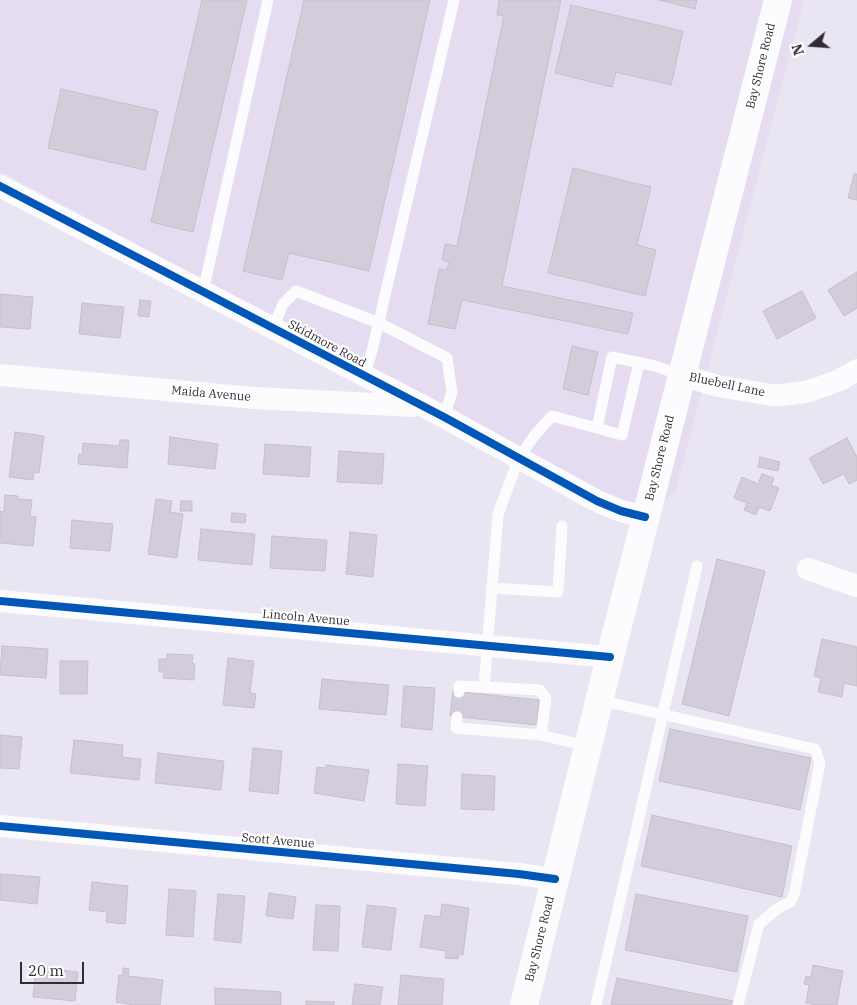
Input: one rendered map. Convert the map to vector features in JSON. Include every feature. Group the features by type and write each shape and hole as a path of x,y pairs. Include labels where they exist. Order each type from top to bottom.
{"main road":[{"name":"Bay Shore Road","path":"524,1005 645,517 778,0"}],"street":[{"name":"Skidmore Road","path":"0,186 444,417 597,501 645,517"},
{"name":"Bluebell Lane","path":"681,375 718,386 771,395 805,392 840,380 857,370"},
{"name":"Maida Avenue","path":"0,375 254,398 423,406"},
{"path":"808,569 857,586"},
{"name":"Lincoln Avenue","path":"0,601 610,656"},
{"name":"Scott Avenue","path":"0,826 519,874 555,879"}],"lane":[{"path":"203,292 268,0"},
{"path":"364,376 379,323 454,0"},
{"path":"273,328 283,304 296,291 379,323 447,358 452,392 444,417"},
{"path":"597,428 612,357 681,375"},
{"path":"488,691 487,645 498,514 520,458 534,436 552,416 622,435 639,363"},
{"path":"493,588 558,592 562,526"},
{"path":"596,1005 697,566"},
{"path":"459,692 459,686 516,693 540,690 546,699 541,735"},
{"path":"599,700 815,749 820,763 794,895 790,902 777,909 759,924 738,1005"},
{"path":"457,717 456,728 473,724 513,728 588,746"}],"shaded area":[{"path":"0,0 804,0 675,493 645,517 0,171"}],"building":[{"path":"202,0 247,0 193,232 151,222"},
{"path":"304,0 430,0 369,271 289,253 282,280 243,271"},
{"path":"499,0 561,0 502,286 633,313 628,334 462,300 455,329 428,324 439,269 447,270 449,262 442,260 445,244 457,246 504,16 497,15"},
{"path":"659,0 697,0 695,9"},
{"path":"571,5 683,31 671,85 616,72 612,87 555,73"},
{"path":"61,89 158,111 145,170 48,148"},
{"path":"573,168 651,187 637,245 656,250 645,296 548,273"},
{"path":"854,174 857,174 857,200 848,198"},
{"path":"857,272 857,308 844,316 828,290"},
{"path":"802,291 816,318 777,339 763,311"},
{"path":"0,294 33,297 30,329 0,327"},
{"path":"140,300 151,301 149,317 138,316"},
{"path":"82,303 124,307 120,338 79,334"},
{"path":"572,346 598,352 588,395 563,389"},
{"path":"15,432 44,436 39,473 34,472 33,480 9,477"},
{"path":"170,437 218,444 215,469 168,464"},
{"path":"847,438 857,457 857,480 849,484 844,474 823,484 809,458"},
{"path":"120,440 129,440 127,468 78,464 79,454 82,455 83,443 119,446"},
{"path":"265,444 311,447 309,477 263,474"},
{"path":"339,451 384,454 382,484 337,482"},
{"path":"760,457 780,462 778,471 758,467"},
{"path":"762,474 774,478 771,485 779,488 770,511 759,507 756,515 744,510 747,503 734,498 742,477 758,484"},
{"path":"5,495 18,496 18,499 32,500 30,516 36,517 33,546 0,543 0,511 4,512"},
{"path":"156,499 172,501 170,512 183,514 177,558 148,554"},
{"path":"181,501 192,501 192,511 180,511"},
{"path":"232,513 246,514 245,523 231,522"},
{"path":"72,520 113,524 110,551 70,548"},
{"path":"201,529 255,534 252,565 198,560"},
{"path":"350,532 377,535 373,577 346,574"},
{"path":"272,536 327,540 325,571 270,568"},
{"path":"717,559 765,571 729,716 682,704"},
{"path":"822,639 857,647 857,686 844,683 842,697 818,692 821,678 814,676"},
{"path":"2,646 48,649 46,678 0,675"},
{"path":"167,654 193,655 192,663 195,664 194,680 163,678 164,672 159,672 159,659 167,659"},
{"path":"228,658 254,661 250,693 256,694 254,708 223,705"},
{"path":"60,661 88,661 87,694 60,694"},
{"path":"322,679 389,685 386,715 319,709"},
{"path":"404,686 435,688 432,730 401,727"},
{"path":"453,691 539,700 537,725 450,716"},
{"path":"670,729 811,758 800,810 659,781"},
{"path":"0,735 22,737 19,769 0,768"},
{"path":"74,740 123,745 122,757 141,759 139,780 70,773"},
{"path":"253,748 282,751 278,794 249,791"},
{"path":"158,753 224,761 221,790 155,783"},
{"path":"398,764 428,766 425,806 396,804"},
{"path":"326,765 369,770 364,801 314,793 317,767 326,768"},
{"path":"462,774 495,776 494,810 461,809"},
{"path":"652,815 792,846 782,897 641,866"},
{"path":"0,874 40,877 37,904 0,900"},
{"path":"92,882 128,886 125,924 106,922 107,912 89,910"},
{"path":"169,889 196,891 193,937 166,935"},
{"path":"269,893 296,897 293,919 266,916"},
{"path":"218,894 245,896 241,943 214,940"},
{"path":"636,894 748,916 737,972 625,950"},
{"path":"442,904 469,908 463,955 459,954 458,959 445,958 446,951 420,947 425,915 440,917"},
{"path":"316,905 340,906 338,951 313,950"},
{"path":"367,905 396,908 391,950 362,947"},
{"path":"813,965 843,971 837,1005 806,1003 809,985 804,984 806,976 811,977"},
{"path":"36,967 78,972 75,1001 33,997"},
{"path":"123,968 129,969 128,976 163,980 160,1005 134,1005 116,1002 119,975 123,976"},
{"path":"401,975 444,979 442,1005 398,1005"},
{"path":"617,978 733,1001 732,1005 611,1005"},
{"path":"355,984 383,987 380,1005 352,1005"},
{"path":"215,988 281,992 281,1005 215,1005"},
{"path":"306,1001 334,1002 334,1005 306,1005"}],"cycle path":[{"path":"0,186 444,417 597,501 621,511 645,517"},
{"path":"0,601 610,657"},
{"path":"0,826 519,874 555,879"}]}
